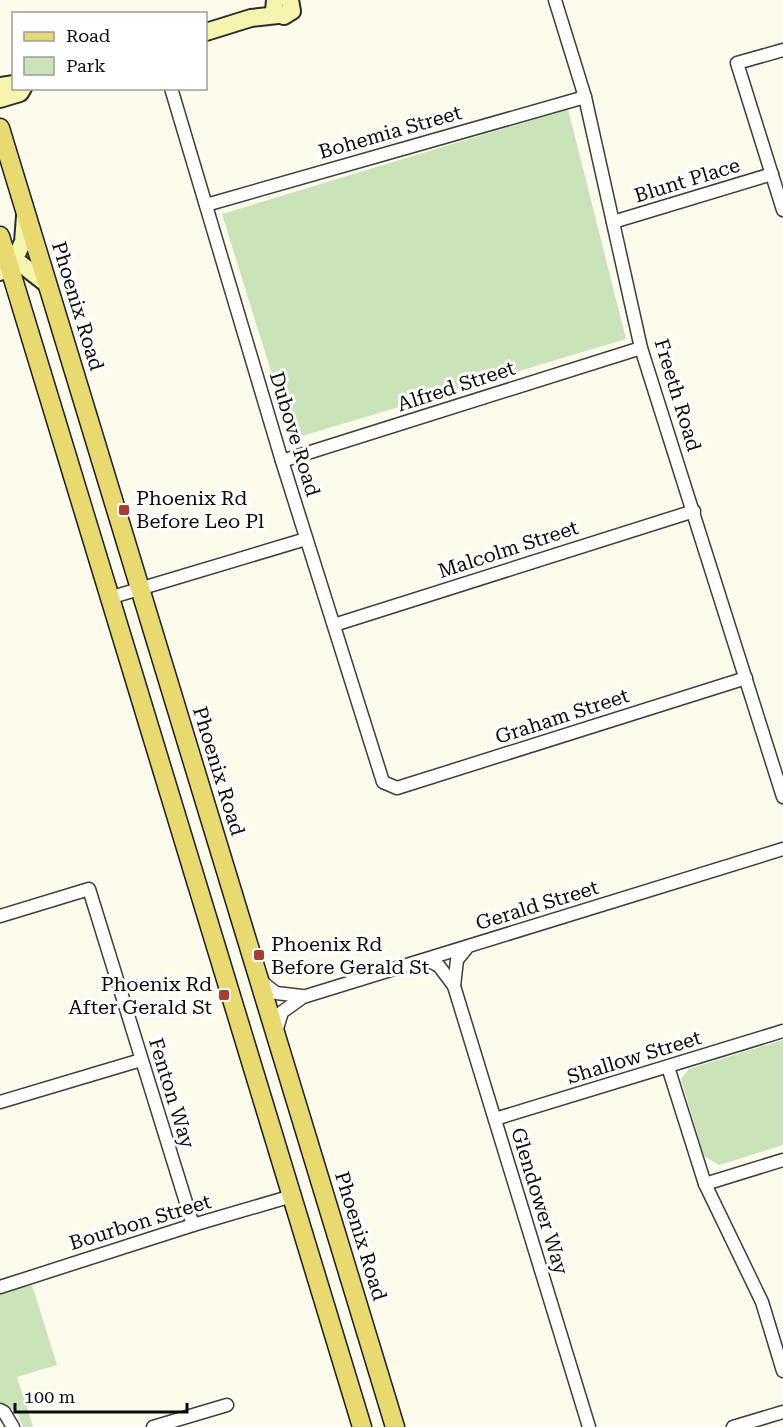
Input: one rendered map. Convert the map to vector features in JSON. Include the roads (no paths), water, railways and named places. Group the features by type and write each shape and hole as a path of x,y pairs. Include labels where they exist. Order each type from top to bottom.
{"main road":[{"name":"Phoenix Road","path":"0,128 276,1033 391,1426"},
{"path":"0,236 3,264 109,598 362,1427"}],"street":[{"path":"207,32 282,6 308,0"},
{"name":"Freeth Road","path":"555,0 585,97 641,348 783,797"},
{"path":"783,50 737,63 783,210"},
{"path":"0,99 20,93 22,90"},
{"name":"Dubove Road","path":"172,90 306,539 383,782 390,785"},
{"name":"Bohemia Street","path":"206,205 585,97"},
{"name":"Blunt Place","path":"613,222 772,174"},
{"path":"3,264 18,252 23,242 26,212"},
{"path":"3,264 21,264 48,285"},
{"name":"Alfred Street","path":"282,461 641,348"},
{"name":"Malcolm Street","path":"334,625 694,511"},
{"path":"109,598 306,539"},
{"name":"Graham Street","path":"390,785 397,788 746,678"},
{"name":"Gerald Street","path":"276,1033 282,1012 303,996 470,947 783,849"},
{"name":"Fenton Way","path":"0,916 89,889 193,1225"},
{"name":"Glendower Way","path":"454,986 459,955 470,947"},
{"name":"Glendower Way","path":"427,960 439,966 454,986 589,1427"},
{"name":"Gerald Street","path":"260,981 276,993 303,996"},
{"name":"Shallow Street","path":"495,1119 783,1031"},
{"path":"0,1102 141,1060"},
{"path":"668,1067 705,1184 779,1341 783,1371"},
{"path":"705,1184 783,1160"},
{"name":"Bourbon Street","path":"0,1287 292,1196"},
{"path":"153,1427 227,1405"},
{"path":"0,1410 4,1412 13,1427"},
{"path":"733,1427 783,1412"}],"place":[{"name":"Phoenix Rd Before Leo Pl","path":"124,510"},
{"name":"Phoenix Rd Before Gerald St","path":"259,955"},
{"name":"Phoenix Rd After Gerald St","path":"224,995"}]}
